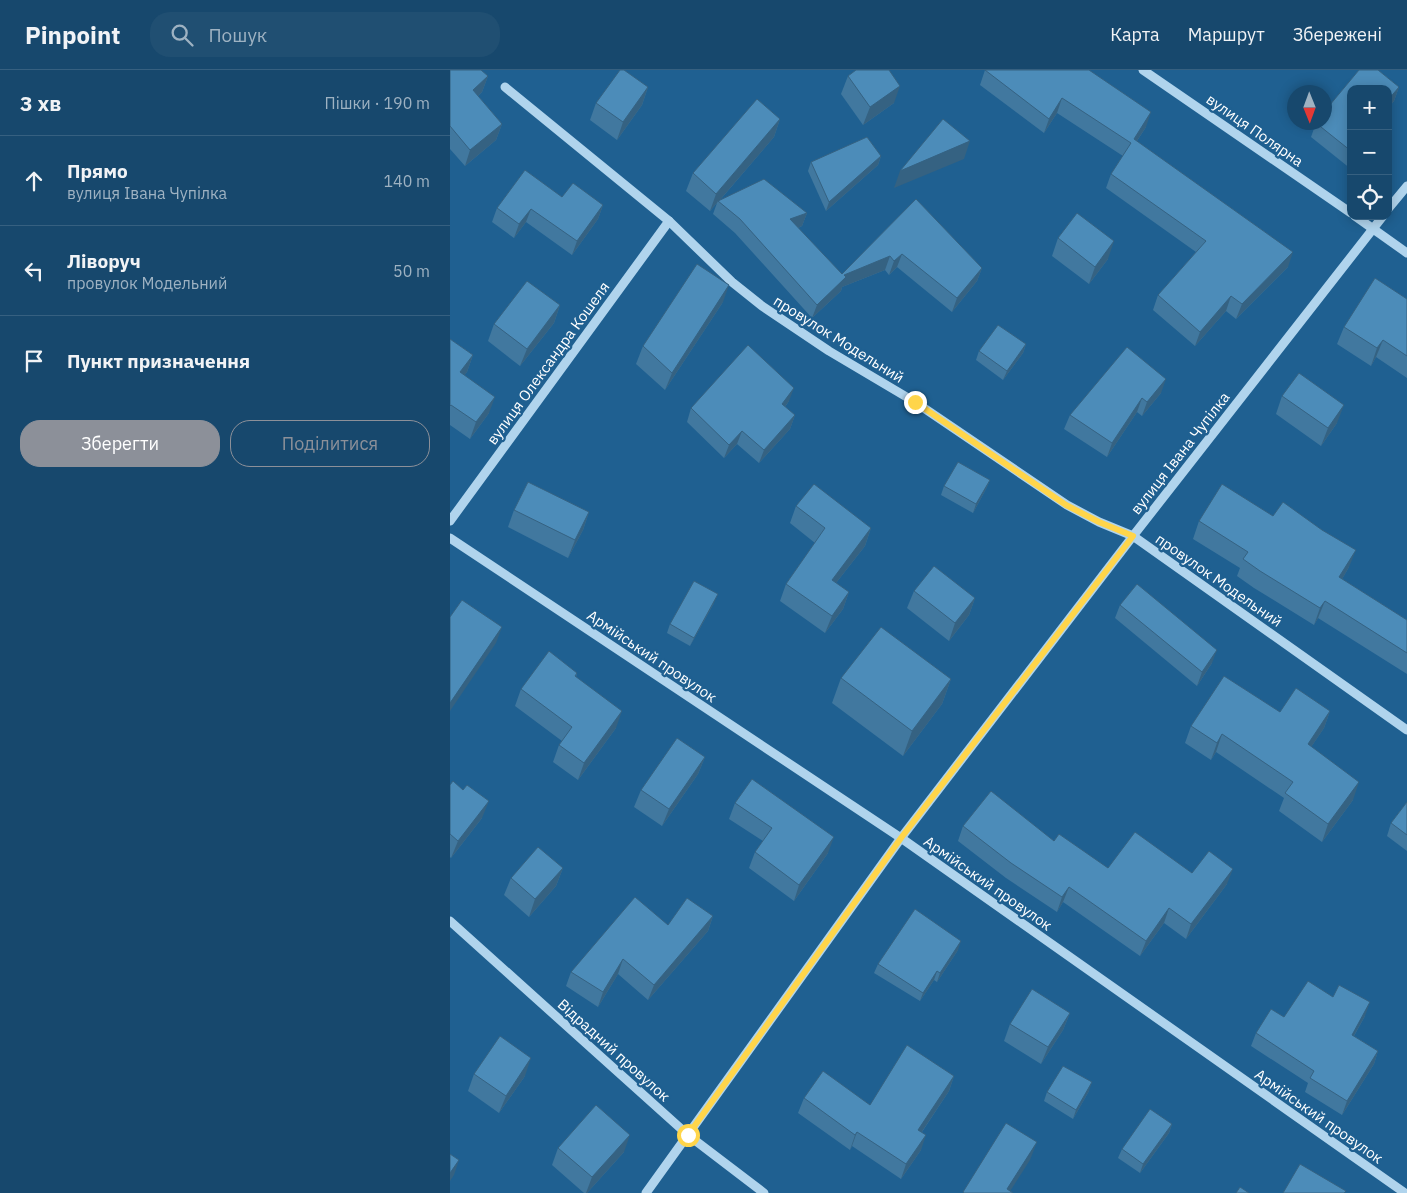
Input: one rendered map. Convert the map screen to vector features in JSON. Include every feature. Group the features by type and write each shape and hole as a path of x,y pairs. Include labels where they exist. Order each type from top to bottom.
{"street":[{"name":"вулиця Полярна","path":"1143,70 1347,210"},
{"name":"провулок Модельний","path":"505,87 669,221 732,282 762,306 830,351 915,402 1066,505 1099,522 1133,536 1407,730"},
{"path":"1392,205 1407,186"},
{"path":"1361,220 1407,253"},
{"name":"вулиця Івана Чупілка","path":"646,1193 901,838 1133,536 1380,220"},
{"name":"вулиця Олександра Кошеля","path":"450,521 669,221"},
{"name":"Армійський провулок","path":"450,538 901,838 1405,1193"},
{"name":"Відрадний провулок","path":"450,921 688,1135 764,1193"}],"building":[{"path":"450,70 481,70 488,76 473,90 502,124 470,150 450,126"},
{"path":"620,70 624,70 648,87 623,122 596,103"},
{"path":"856,70 889,70 900,86 870,107 848,76"},
{"path":"985,70 1089,70 1151,112 1134,139 1293,252 1242,304 1231,296 1200,332 1158,295 1206,241 1111,174 1131,143 1062,98 1049,119"},
{"path":"1359,70 1378,70 1399,87 1392,95 1392,85 1347,85 1347,148 1325,130 1332,130 1332,102"},
{"path":"757,99 780,119 716,194 693,173"},
{"path":"943,119 970,141 900,171"},
{"path":"867,137 881,156 829,202 811,162"},
{"path":"525,170 562,197 573,183 603,205 577,241 531,209 519,224 497,208"},
{"path":"764,179 807,213 790,219 842,274 916,199 982,268 957,298 902,254 894,261 890,256 844,275 846,277 817,305 740,219 718,201"},
{"path":"1077,213 1114,241 1095,267 1058,238"},
{"path":"697,264 729,285 672,373 643,346"},
{"path":"1375,278 1407,299 1407,356 1383,340 1377,348 1344,327"},
{"path":"527,281 560,305 527,349 494,324"},
{"path":"998,325 1026,344 1007,371 979,351"},
{"path":"450,339 473,355 460,372 495,397 476,422 450,406"},
{"path":"748,345 794,388 782,404 795,415 764,450 742,431 729,445 691,408"},
{"path":"1127,347 1166,379 1147,402 1142,398 1112,443 1070,415"},
{"path":"1299,373 1344,405 1328,428 1282,396"},
{"path":"958,462 990,480 976,504 944,486"},
{"path":"528,482 589,512 575,540 514,510"},
{"path":"814,484 871,528 832,580 849,592 832,616 786,584 825,528 796,506"},
{"path":"1222,484 1273,516 1283,502 1322,530 1356,550 1339,577 1407,620 1407,653 1325,601 1320,608 1260,571 1243,559 1248,552 1199,521"},
{"path":"934,566 975,598 955,623 914,591"},
{"path":"694,581 718,594 694,638 670,624"},
{"path":"1137,584 1217,650 1202,672 1120,605"},
{"path":"462,600 502,627 450,703 450,617"},
{"path":"881,627 951,679 912,731 841,678"},
{"path":"549,651 577,673 575,676 622,711 584,763 559,745 572,727 521,689"},
{"path":"1224,676 1280,712 1296,688 1330,711 1308,744 1359,782 1328,824 1285,793 1293,782 1222,734 1217,743 1191,726"},
{"path":"677,738 705,757 669,809 641,790"},
{"path":"752,779 834,837 799,885 755,852 772,828 735,803"},
{"path":"453,781 463,790 467,785 489,801 458,841 450,834 450,785"},
{"path":"991,791 1054,841 1059,834 1108,868 1135,832 1192,873 1209,851 1233,869 1191,924 1169,908 1146,941 1069,887 1062,897 1011,863 963,826"},
{"path":"1407,802 1407,835 1391,823"},
{"path":"538,847 563,868 535,899 511,878"},
{"path":"635,897 668,925 687,898 713,916 654,985 623,959 603,992 571,972"},
{"path":"915,909 961,941 940,973 937,971 923,993 878,964"},
{"path":"1308,981 1333,997 1339,985 1370,1002 1352,1035 1378,1051 1347,1101 1310,1078 1314,1071 1256,1033 1271,1009 1284,1017"},
{"path":"1032,989 1070,1013 1048,1047 1010,1024"},
{"path":"500,1036 531,1058 506,1096 474,1074"},
{"path":"907,1045 954,1076 918,1130 926,1135 906,1164 857,1132 855,1135 804,1098 823,1071 870,1105"},
{"path":"1063,1066 1092,1082 1076,1110 1047,1092"},
{"path":"596,1105 630,1135 592,1177 558,1148"},
{"path":"1150,1109 1172,1124 1143,1164 1122,1149"},
{"path":"1006,1123 1037,1142 1007,1189 1013,1193 964,1193 963,1192"},
{"path":"450,1154 459,1160 450,1173"},
{"path":"1300,1164 1346,1191 1344,1193 1283,1193"},
{"path":"1240,1187 1249,1193 1236,1193"}],"route":[{"path":"688,1135 901,838 1133,536 1099,522 1066,505 915,402"}]}
